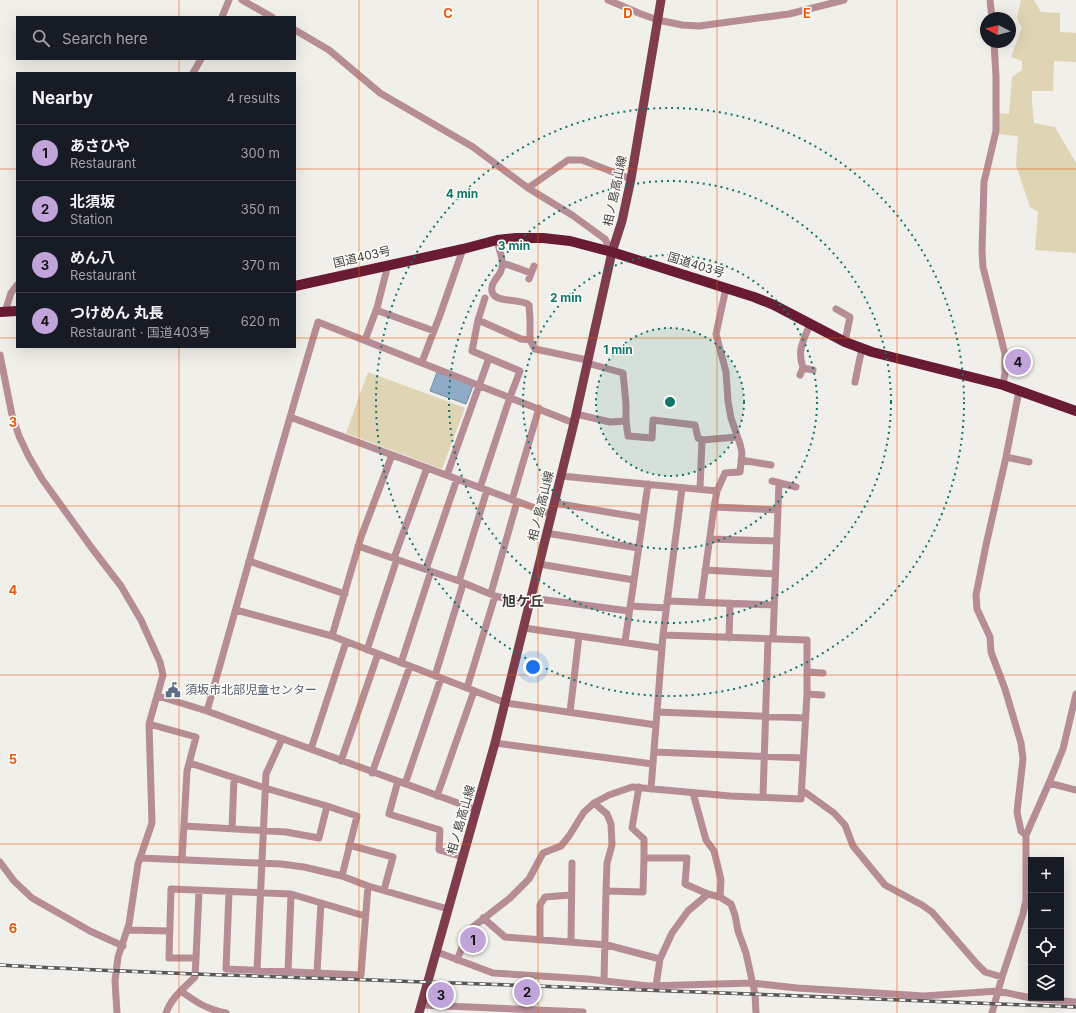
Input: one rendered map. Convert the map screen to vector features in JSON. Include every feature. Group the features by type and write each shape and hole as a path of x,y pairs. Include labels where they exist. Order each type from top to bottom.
{"highway":[{"name":"国道403号","path":"296,286 463,249 497,240 543,238 570,241 612,252 726,288 774,305 845,342 862,348 1004,386 1076,411"},
{"path":"2,312 16,311"}],"main road":[{"name":"相ノ島高山線","path":"420,1009 496,743 575,418 612,252 622,221 631,179 661,0"}],"street":[{"path":"222,16 229,0"},
{"path":"242,0 270,16"},
{"path":"608,0 658,20 682,25 699,26 789,14 844,0"},
{"path":"990,0 991,12"},
{"path":"296,31 329,50 380,92 473,147 528,188 572,214 600,235 605,240 612,252"},
{"path":"994,48 996,131 984,182 982,251 983,267 1005,354 1006,373 1004,386"},
{"path":"194,72 200,60"},
{"path":"528,188 568,160 582,160 631,179"},
{"path":"497,240 503,262 500,273 492,284 494,296 500,299 525,302 529,305 530,340 535,349 623,373 628,439 652,438 653,420 695,426 698,438 702,440 738,437"},
{"path":"422,362 463,249"},
{"path":"503,262 531,273"},
{"path":"365,340 376,310 388,265"},
{"path":"2,312 16,286"},
{"path":"701,602 717,491 725,473 740,472 741,460 740,444 731,418 728,401 726,372 716,334 726,288"},
{"path":"480,488 520,370 472,352 478,320 485,298"},
{"path":"836,309 850,317 845,342"},
{"path":"376,310 434,331"},
{"path":"478,320 521,338 530,340"},
{"path":"207,711 318,322 539,408 575,418 610,422 626,421"},
{"path":"810,324 800,349 800,357 801,371 813,370"},
{"path":"855,382 862,348"},
{"path":"0,355 12,415 19,436 29,457 42,479 121,586 141,620 160,662 163,675 149,724 152,823 138,864 127,930 123,946 118,957 115,981 117,1013"},
{"path":"447,475 478,385 489,358"},
{"path":"1019,391 976,595 977,609 990,637 991,652 1005,689 1021,743 1023,759 1017,812 1021,831 1026,835"},
{"path":"437,796 470,690 514,501 539,408"},
{"path":"290,417 551,514"},
{"path":"700,489 702,440"},
{"path":"332,636 358,546 392,455"},
{"path":"1006,457 1029,462"},
{"path":"741,460 771,465"},
{"path":"367,650 396,558 427,468"},
{"path":"561,476 717,491"},
{"path":"401,663 456,479"},
{"path":"772,481 796,487"},
{"path":"763,797 770,639 774,605 779,483"},
{"path":"625,642 648,484"},
{"path":"651,789 663,635 682,488"},
{"path":"463,858 439,850 440,830 389,814 402,782 438,677 461,582 487,490"},
{"path":"554,503 643,518"},
{"path":"714,507 778,510"},
{"path":"546,533 638,548"},
{"path":"710,539 776,541"},
{"path":"358,546 396,558 493,595 531,601 630,608 701,602 774,605"},
{"path":"249,561 345,594"},
{"path":"539,564 634,580"},
{"path":"705,570 775,574"},
{"path":"729,638 730,603"},
{"path":"236,610 332,636 506,703 656,725"},
{"path":"524,628 662,648"},
{"path":"457,960 469,930 510,898 529,879 543,853 561,846 584,812 594,803 621,790 639,787 693,793 801,799 807,694 807,640 663,635"},
{"path":"570,712 579,636"},
{"path":"311,749 346,642"},
{"path":"341,760 378,654"},
{"path":"372,773 410,666"},
{"path":"807,672 823,673"},
{"path":"807,694 822,695"},
{"path":"992,1013 1026,900 1026,835 1063,749 1076,694"},
{"path":"158,696 207,711 476,810"},
{"path":"657,712 805,718"},
{"path":"149,724 196,737 187,771 182,859"},
{"path":"257,970 266,774 282,739"},
{"path":"496,743 653,764"},
{"path":"654,752 803,758"},
{"path":"190,763 265,788 358,816 349,845 342,876"},
{"path":"232,829 234,778"},
{"path":"1049,783 1076,790"},
{"path":"606,891 643,892 644,839 632,828 639,787"},
{"path":"802,790 834,813 845,825 852,846 885,885 922,904 932,912 976,964 985,972 1002,977"},
{"path":"693,793 706,840 714,851 721,880 720,897"},
{"path":"594,803 607,814 611,824 612,845 607,863 604,981"},
{"path":"185,826 286,832 319,838 328,806"},
{"path":"349,845 393,857 384,890"},
{"path":"141,858 262,863 304,867 342,876 368,886 448,909"},
{"path":"644,858 687,858 685,884 708,894 720,897 731,904 738,931 746,953 755,994 756,1013"},
{"path":"0,862 14,882 32,898 90,931 123,946"},
{"path":"571,942 572,863"},
{"path":"229,892 226,969 361,975 368,886"},
{"path":"196,958 169,958 171,889 291,894 365,916"},
{"path":"166,1013 168,1007 195,977 199,891"},
{"path":"288,972 291,894"},
{"path":"656,986 660,959 672,932 688,911 708,894"},
{"path":"540,940 540,905 545,897 571,895"},
{"path":"317,972 321,903"},
{"path":"483,918 505,938 605,945 660,959"},
{"path":"127,930 170,931"},
{"path":"437,952 493,973 656,986 752,983 796,988 924,996 998,991 1028,997"},
{"path":"181,991 198,1004 226,1013"},
{"path":"1064,1001 1076,1002"},
{"path":"420,1009 583,1013"}],"shaded area":[{"path":"1021,0 1034,0 1041,12 1060,13 1060,32 1076,33 1076,62 1054,61 1053,91 1032,91 1032,103 1034,123 1055,127 1076,163 1076,253 1035,250 1038,212 1030,207 1016,165 1018,136 996,134 997,113 1009,114 1012,77 1022,70 1022,61 1011,57 1014,48 1016,48 1016,44 1022,28 1017,18"},
{"path":"368,372 465,408 442,469 346,433"}],"water":[{"path":"437,372 473,386 466,404 430,391"}],"railway":[{"path":"0,965 170,973 1076,1007"}],"place":[{"name":"つけめん 丸長","path":"1018,362"},
{"name":"須坂市北部児童センター","path":"173,690"},
{"name":"あさひや","path":"473,940"},
{"name":"北須坂","path":"527,992"},
{"name":"めん八","path":"441,995"}],"district":[{"name":"旭ケ丘","path":"523,601"}]}
